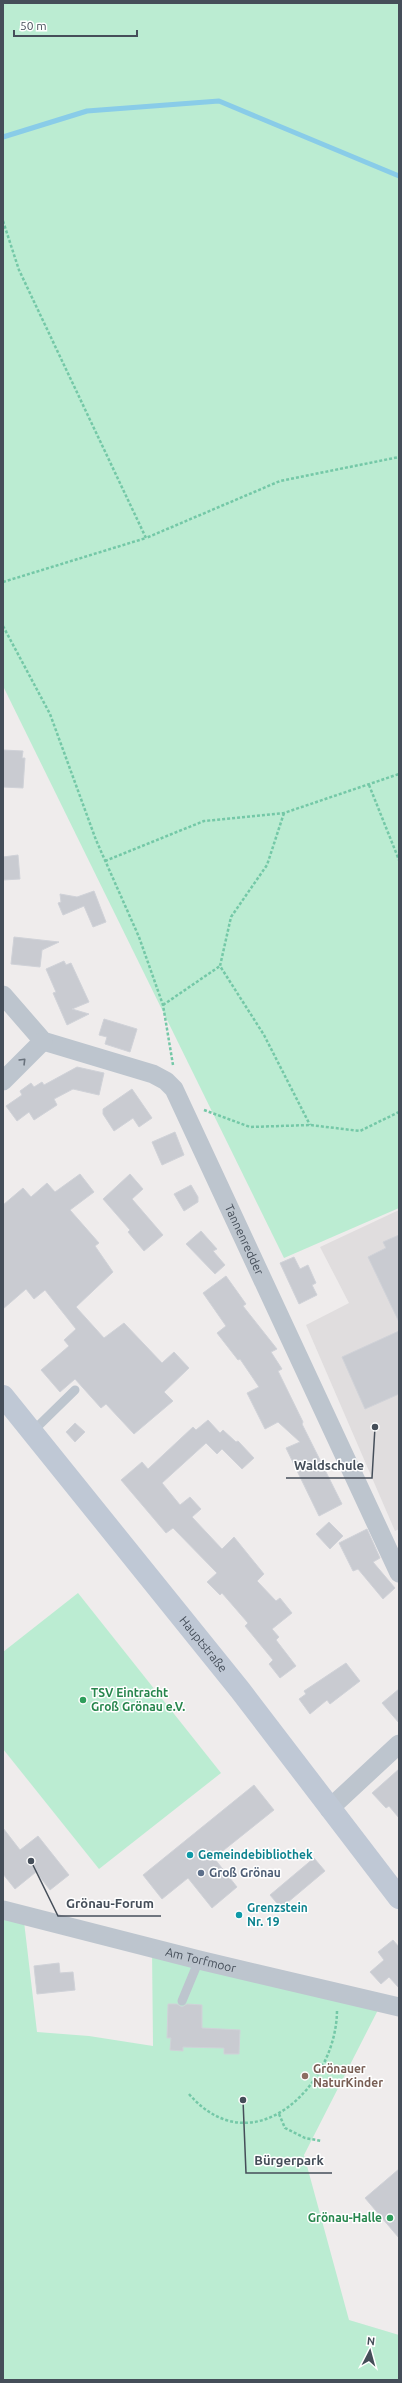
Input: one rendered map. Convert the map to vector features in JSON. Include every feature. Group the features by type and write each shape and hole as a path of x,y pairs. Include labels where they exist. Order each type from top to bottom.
{"main road":[{"name":"Hauptstraße","path":"3,1396 240,1690 399,1898"}],"street":[{"path":"3,995 43,1041 3,1081"},
{"name":"Tannenredder","path":"43,1041 153,1074 166,1081 174,1089 399,1573"},
{"path":"329,1808 399,1744"},
{"name":"Am Torfmoor","path":"3,1910 199,1960 399,2007"}],"lane":[{"path":"32,1432 75,1390"},
{"path":"182,2001 199,1960"}],"path":[{"path":"3,221 19,270 146,538"},
{"path":"3,582 146,538 280,481 399,457"},
{"path":"3,626 50,714 106,861 139,937 163,1005 176,1077 174,1089"},
{"path":"106,861 204,821 284,813 399,774"},
{"path":"369,785 399,860"},
{"path":"163,1005 220,966 231,917 267,865 284,813"},
{"path":"220,966 264,1035 310,1125"},
{"path":"202,1108 250,1127 310,1125 360,1131 399,1112"},
{"path":"189,2094 201,2107 236,2123 262,2122 279,2114 315,2080 325,2063 334,2042 337,1993"},
{"path":"279,2114 284,2128 305,2138 322,2141"}],"shaded area":[{"path":"399,1210 399,1529 395,1531 306,1325 349,1303 320,1247"}],"green space":[{"path":"3,3 399,3 399,1208 284,1258 3,686"},
{"name":"TSV Eintracht Groß Grönau e.V.","path":"78,1593 221,1773 99,1869 3,1749 3,1652"},
{"path":"3,1907 23,1913 37,2032 89,2036 153,2046 152,1948 381,2004 304,2155 349,2320 399,2335 399,2380 3,2380"}],"building":[{"path":"3,750 23,751 22,758 25,758 23,788 3,787"},
{"path":"18,855 20,879 3,880 3,857"},
{"path":"94,891 106,922 93,927 84,906 63,915 58,903 61,902 60,894 77,897"},
{"path":"14,937 59,942 42,950 40,967 11,964"},
{"path":"64,961 66,965 71,963 89,1002 72,1009 89,1014 67,1025 53,993 56,992 46,969"},
{"path":"104,1019 137,1029 130,1052 105,1044 107,1037 99,1035"},
{"path":"77,1067 104,1073 99,1095 73,1089 54,1099 57,1105 34,1120 29,1112 17,1121 6,1106 22,1095 20,1091 31,1083 34,1087 42,1082 44,1085"},
{"path":"132,1089 152,1118 139,1127 133,1118 114,1131 103,1114 103,1109"},
{"path":"175,1132 184,1155 162,1165 152,1142"},
{"path":"80,1174 94,1192 70,1210 99,1243 95,1246 113,1272 76,1307 104,1338 124,1323 162,1363 174,1352 189,1368 164,1392 173,1401 134,1434 106,1404 101,1408 75,1379 60,1392 41,1370 69,1346 64,1340 76,1329 45,1290 34,1299 26,1289 3,1309 3,1205 23,1188 31,1197 47,1183 55,1192"},
{"path":"130,1174 143,1189 132,1199 163,1235 144,1251 128,1232 130,1230 103,1199"},
{"path":"191,1185 198,1197 198,1202 184,1211 174,1194"},
{"path":"201,1231 217,1249 213,1251 225,1265 215,1274 186,1244"},
{"path":"399,1235 399,1322 368,1257 386,1248 383,1242"},
{"path":"294,1257 300,1269 308,1265 316,1283 312,1285 317,1295 299,1304 280,1263"},
{"path":"226,1276 246,1304 243,1306 277,1349 271,1352 282,1369 278,1371 303,1422 302,1424 342,1504 319,1516 286,1448 300,1442 278,1422 265,1429 247,1393 259,1387 240,1359 238,1360 217,1333 226,1326 203,1293"},
{"path":"399,1331 399,1394 365,1409 342,1357"},
{"path":"208,1420 220,1433 223,1430 236,1442 238,1441 254,1458 242,1469 222,1449 217,1454 206,1443 162,1483 180,1505 190,1497 201,1509 192,1517 222,1549 234,1537 264,1574 257,1581 276,1601 280,1598 292,1613 272,1629 279,1637 276,1640 296,1666 280,1678 269,1664 273,1660 245,1626 248,1623 222,1593 220,1595 207,1582 217,1573 173,1528 166,1533 121,1480 142,1462 148,1469 193,1427 196,1430"},
{"path":"75,1423 85,1432 75,1442 66,1432"},
{"path":"329,1522 343,1536 330,1549 316,1534"},
{"path":"367,1529 380,1558 373,1562 395,1588 383,1599 358,1569 353,1571 339,1543"},
{"path":"346,1663 360,1681 330,1704 327,1700 310,1714 299,1699 306,1694 304,1691"},
{"path":"399,1689 399,1723 382,1703"},
{"path":"399,1769 399,1818 389,1806 386,1808 372,1793"},
{"path":"254,1785 274,1810 214,1858 237,1887 212,1908 188,1878 162,1899 143,1875"},
{"path":"3,1828 20,1850 38,1836 69,1875 50,1890 36,1872 15,1889 3,1874"},
{"path":"314,1858 325,1871 281,1908 270,1895"},
{"path":"393,1940 399,1947 399,1988 389,1977 381,1984 370,1972 384,1960 378,1952"},
{"path":"59,1963 60,1973 73,1972 75,1990 37,1994 34,1966"},
{"path":"168,2004 177,2004 182,2007 187,2004 202,2005 202,2028 240,2030 239,2054 224,2054 224,2048 183,2047 183,2051 170,2050 171,2038 167,2038"},
{"name":"Grönau-Halle","path":"399,2169 399,2238 365,2198"}],"waterway":[{"path":"3,137 87,111 219,101 399,176"}],"place":[{"name":"Waldschule","path":"375,1427"},
{"name":"TSV Eintracht Groß Grönau e.V.","path":"83,1700"},
{"name":"Gemeindebibliothek","path":"190,1855"},
{"name":"Grönau-Forum","path":"31,1861"},
{"name":"Groß Grönau","path":"201,1873"},
{"name":"Grenzstein Nr. 19","path":"239,1915"},
{"name":"Grönauer NaturKinder","path":"305,2076"},
{"name":"Bürgerpark","path":"243,2100"},
{"name":"Grönau-Halle","path":"390,2218"}]}
